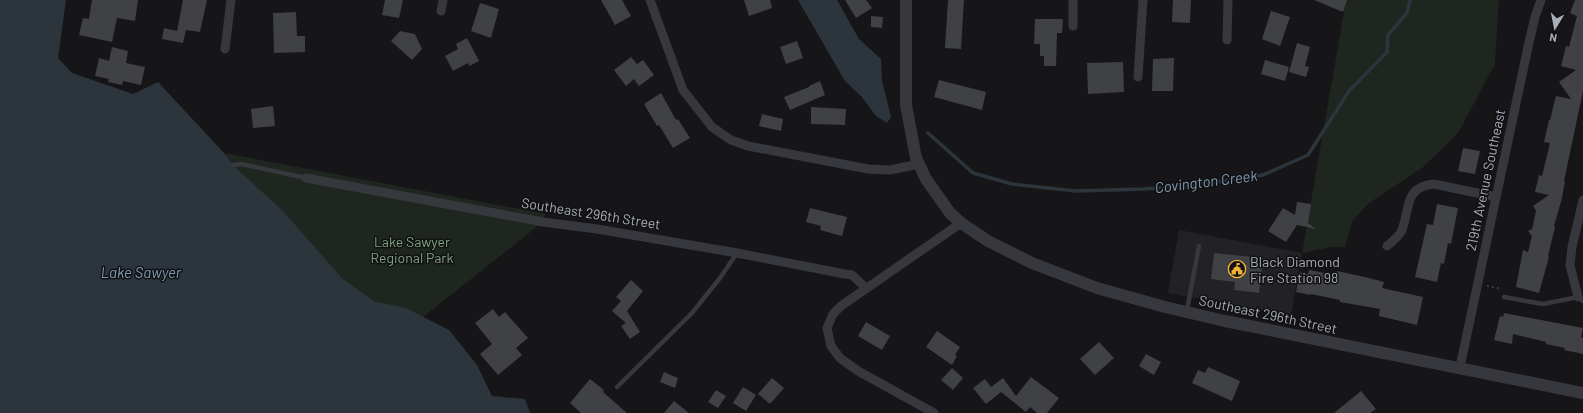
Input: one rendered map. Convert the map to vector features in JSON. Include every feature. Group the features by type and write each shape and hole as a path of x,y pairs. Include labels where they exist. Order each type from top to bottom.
{"street":[{"path":"225,49 231,0"},
{"path":"442,11 443,0"},
{"path":"650,0 683,90 712,126 731,140 748,146 868,169 890,170 919,164"},
{"name":"Southeast 296th Street","path":"906,0 906,105 909,126 919,164 935,194 960,223 988,241 1032,263 1097,288 1187,312 1583,393"},
{"path":"1073,0 1073,26"},
{"path":"1138,77 1143,0"},
{"path":"1227,40 1228,0"},
{"name":"219th Avenue Southeast","path":"1460,367 1533,24 1541,0"},
{"name":"Southeast 296th Street","path":"306,178 543,222 597,229 737,253 852,275 866,288"},
{"path":"1387,246 1401,232 1411,197 1418,188 1425,185 1434,184 1496,197"},
{"path":"1581,299 1570,265 1572,247 1583,200"},
{"path":"934,413 858,371 840,358 830,346 827,328 831,318 841,306 960,223"}],"lane":[{"path":"233,165 241,164 306,178"},
{"path":"1187,312 1199,246"},
{"path":"617,387 692,314 737,253"},
{"path":"1504,297 1543,304 1581,299"}],"path":[{"path":"1478,284 1509,291"}],"shaded area":[{"path":"1179,230 1302,253 1291,316 1168,293"}],"green space":[{"path":"1346,0 1499,0 1495,64 1458,133 1422,168 1369,203 1353,220 1345,247 1332,247 1302,253"},
{"name":"Lake Sawyer Regional Park","path":"224,153 546,214 543,222 423,317 405,308 374,301 342,278 235,167"}],"water":[{"name":"Lake Sawyer","path":"0,0 66,0 58,58 72,73 133,94 158,82 224,153 235,167 282,210 342,278 374,301 406,308 449,330 477,365 492,396 525,399 530,413 0,413"},
{"path":"798,0 837,0 859,39 881,59 882,81 891,117 887,123 876,116 862,97 845,81"}],"building":[{"path":"92,0 138,0 135,21 117,18 112,42 79,35 83,18 89,19"},
{"path":"183,0 207,0 200,32 186,30 183,43 162,39 164,28 177,31"},
{"path":"385,0 403,0 399,18 382,15"},
{"path":"601,0 622,0 631,16 615,25"},
{"path":"744,0 770,0 772,8 749,16"},
{"path":"845,0 866,0 872,8 856,18"},
{"path":"948,0 964,0 961,49 945,48"},
{"path":"1173,0 1191,0 1190,23 1172,22"},
{"path":"1314,0 1347,0 1343,12"},
{"path":"1575,0 1583,0 1583,91 1564,181 1562,198 1554,226 1549,257 1539,293 1516,287 1523,250 1528,252 1532,236 1528,231 1532,229 1536,211 1533,206 1549,195 1535,192 1539,175 1542,176 1550,143 1544,142 1556,96 1571,99 1559,82 1576,70 1561,66 1566,46 1569,47 1577,16 1570,13"},
{"path":"480,3 499,9 491,38 471,31"},
{"path":"1271,11 1290,17 1280,46 1262,39"},
{"path":"296,12 297,36 305,36 305,52 274,53 273,13"},
{"path":"871,16 883,17 882,28 871,27"},
{"path":"1035,19 1063,19 1062,33 1057,33 1056,66 1044,66 1044,56 1040,56 1040,44 1034,44"},
{"path":"400,31 415,34 422,49 412,60 391,41"},
{"path":"467,38 479,61 469,66 468,63 453,71 445,56 458,49 456,44"},
{"path":"797,41 803,58 786,64 780,47"},
{"path":"1297,43 1310,47 1305,66 1309,67 1306,77 1289,72"},
{"path":"112,47 128,51 126,63 145,67 141,85 123,81 122,85 108,82 109,79 95,76 99,58 109,61"},
{"path":"631,57 637,64 643,60 654,75 639,86 634,79 626,86 614,70"},
{"path":"1174,58 1173,91 1152,91 1153,59"},
{"path":"1265,60 1289,67 1285,81 1261,74"},
{"path":"1123,62 1124,92 1088,94 1087,63"},
{"path":"939,80 986,92 982,110 934,97"},
{"path":"820,81 825,95 790,110 784,97"},
{"path":"661,93 676,120 678,119 690,138 673,148 659,125 657,126 644,104"},
{"path":"273,106 275,126 253,128 251,109"},
{"path":"811,107 846,109 845,125 811,124"},
{"path":"762,114 783,119 781,131 759,126"},
{"path":"1463,148 1480,151 1475,174 1458,171"},
{"path":"1297,202 1311,204 1308,223 1316,229 1297,225 1286,242 1268,231 1283,208 1295,215"},
{"path":"1437,204 1458,208 1451,244 1448,243 1444,264 1441,263 1437,282 1415,277 1427,224 1433,225"},
{"path":"810,208 847,217 842,236 820,230 821,226 806,222"},
{"name":"Black Diamond Fire Station 98","path":"1214,253 1263,258 1259,293 1234,290 1235,282 1211,279"},
{"path":"1309,270 1336,275 1337,271 1365,277 1384,282 1382,288 1423,297 1417,325 1379,316 1380,309 1296,292 1300,272 1308,274"},
{"path":"631,280 643,291 627,311 640,332 630,339 621,326 626,323 612,311 621,301 616,297"},
{"path":"493,309 499,317 505,312 528,338 516,348 522,355 498,375 480,354 492,344 475,323"},
{"path":"1504,313 1583,328 1581,337 1583,338 1583,354 1564,350 1565,348 1546,344 1546,342 1513,334 1512,344 1494,340 1500,316 1503,317"},
{"path":"866,322 890,336 882,350 858,336"},
{"path":"937,331 960,347 955,355 957,356 952,365 926,347"},
{"path":"1099,342 1114,358 1095,375 1080,359"},
{"path":"1146,354 1161,362 1154,375 1139,366"},
{"path":"1208,367 1240,381 1232,401 1192,383 1198,370 1205,373"},
{"path":"952,368 963,378 953,390 941,380"},
{"path":"664,372 678,378 675,388 660,382"},
{"path":"1031,377 1059,398 1047,413 1037,413 1030,407 1026,412 1001,392 986,404 973,388 985,379 991,387 1003,378 1016,396"},
{"path":"772,378 784,388 770,404 758,394"},
{"path":"590,379 604,390 603,392 627,413 581,413 570,403"},
{"path":"743,387 756,395 746,411 733,403"},
{"path":"716,390 726,396 718,408 708,402"},
{"path":"1361,391 1376,409 1370,413 1334,413"},
{"path":"674,401 689,413 664,413"}],"waterway":[{"name":"Covington Creek","path":"928,133 973,173 1012,184 1076,191 1143,189 1189,186 1263,175 1308,155 1349,91 1387,52 1388,35 1407,13 1410,0"}],"place":[{"name":"Black Diamond Fire Station 98","path":"1237,269"}]}
